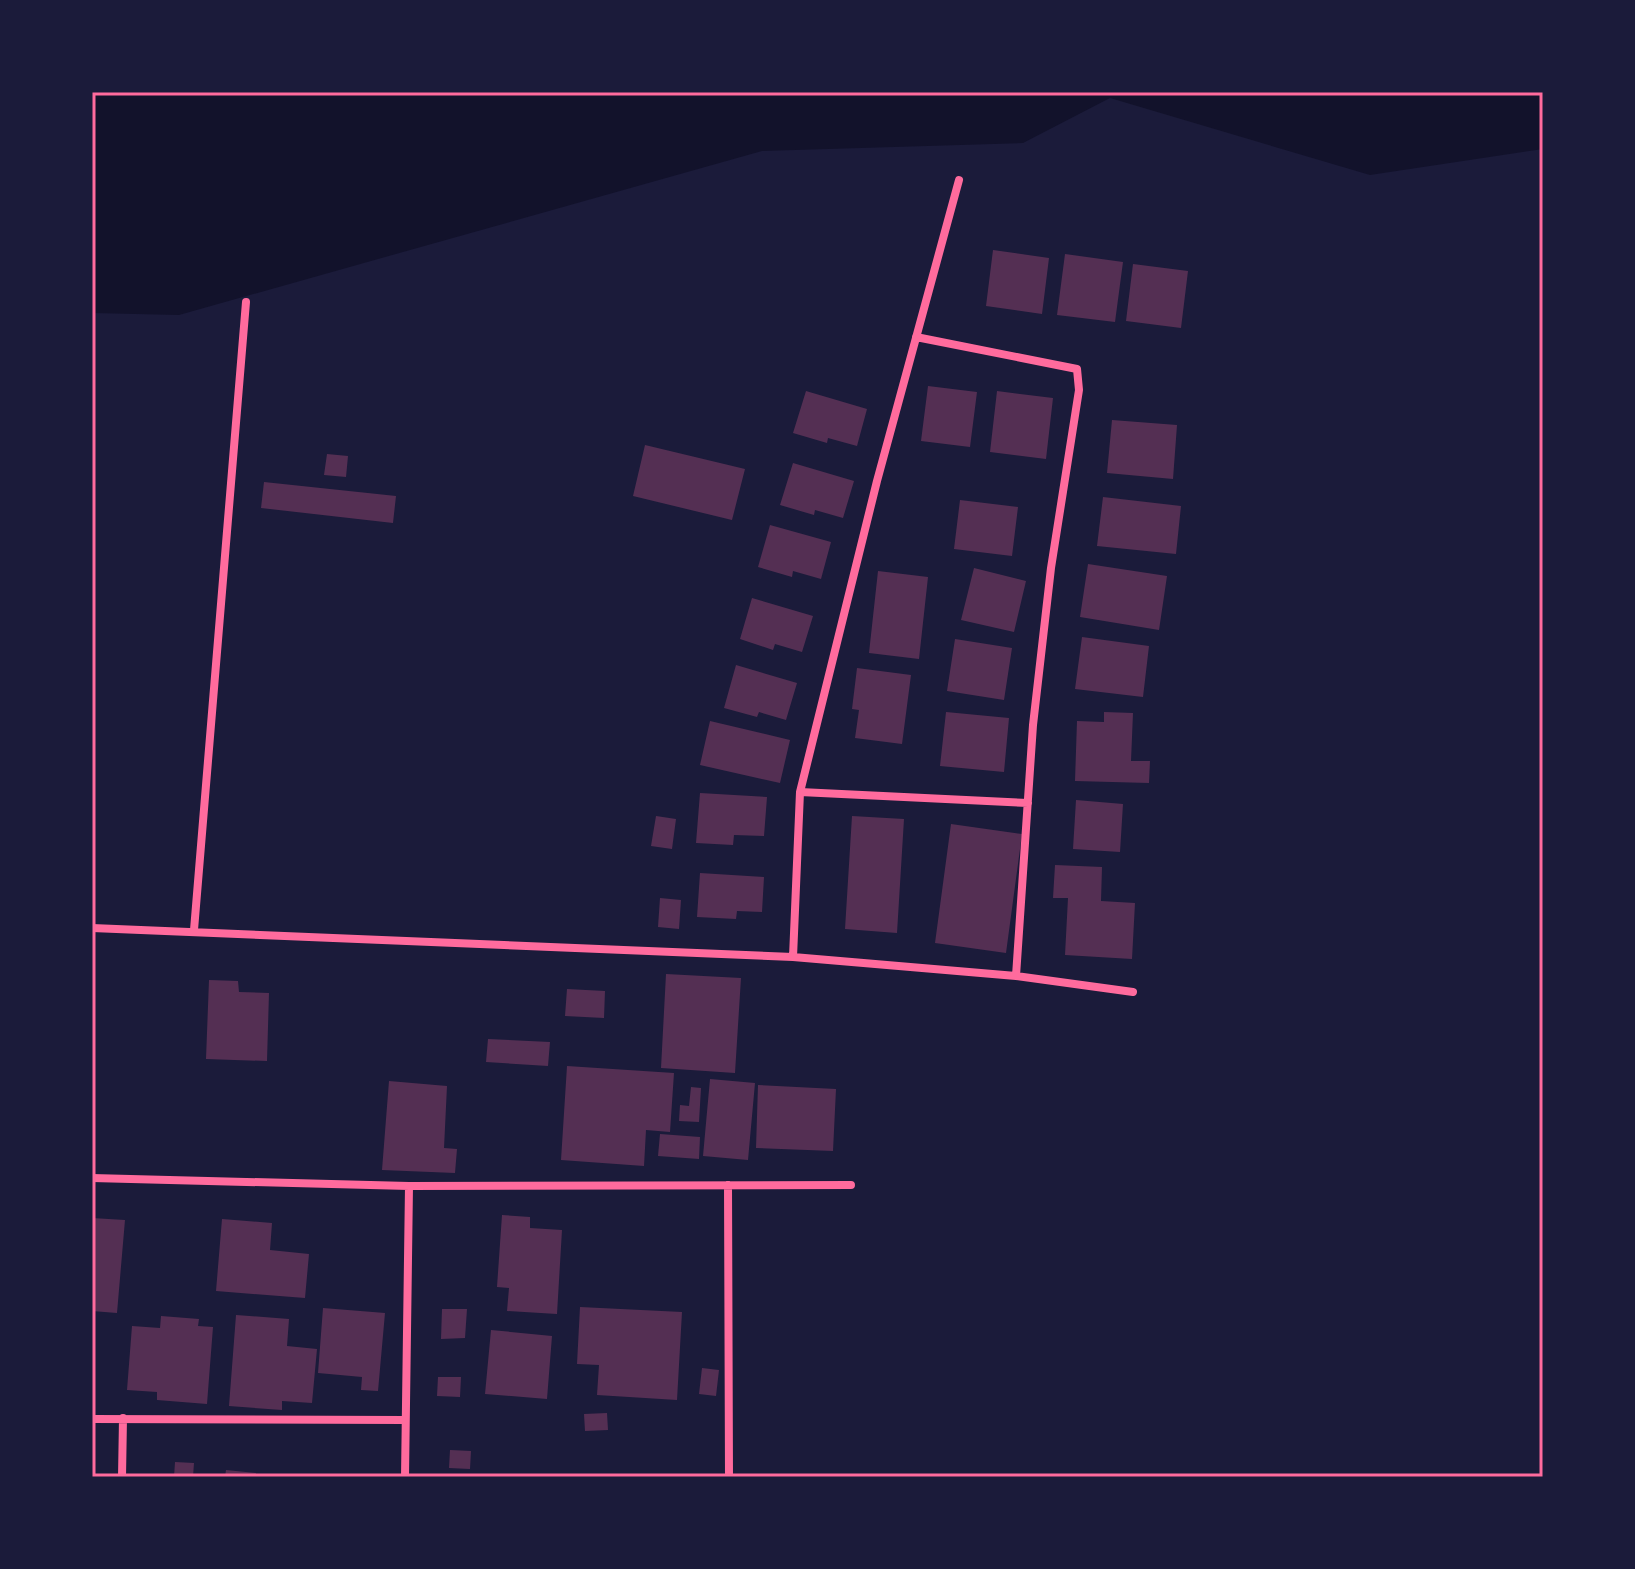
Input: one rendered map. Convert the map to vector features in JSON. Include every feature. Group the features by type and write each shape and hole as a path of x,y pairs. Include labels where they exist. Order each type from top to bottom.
{"street":[{"path":"793,957 800,792 873,496 959,180"},
{"path":"194,930 246,302"},
{"path":"916,337 1077,369 1079,390 1051,568 1033,725 1016,976"},
{"path":"800,792 1028,803"},
{"path":"92,928 793,957 1016,976 1133,992"},
{"path":"92,1178 409,1186 851,1185"},
{"path":"728,1185 729,1477"},
{"path":"405,1477 409,1186"},
{"path":"122,1477 123,1418"},
{"path":"92,1419 405,1420"}],"shaded area":[{"path":"92,92 1543,92 1543,149 1370,175 1110,98 1023,143 762,151 179,315 92,313"}],"building":[{"path":"993,250 1049,258 1042,314 986,306"},
{"path":"1065,254 1123,262 1115,322 1057,315"},
{"path":"1133,264 1188,271 1181,328 1126,321"},
{"path":"928,386 977,392 970,447 921,441"},
{"path":"806,391 867,409 857,446 828,438 827,443 793,433"},
{"path":"997,391 1053,398 1046,459 990,452"},
{"path":"1112,420 1177,425 1173,479 1107,473"},
{"path":"645,445 745,469 732,520 633,496"},
{"path":"327,454 348,456 346,477 324,475"},
{"path":"793,463 854,481 843,518 815,510 814,515 780,505"},
{"path":"264,482 396,496 393,523 261,508"},
{"path":"1103,497 1181,506 1176,554 1097,546"},
{"path":"960,500 1018,507 1012,556 954,549"},
{"path":"770,525 831,542 821,579 793,571 792,577 758,567"},
{"path":"1088,564 1167,576 1159,630 1080,617"},
{"path":"974,568 1026,581 1014,632 961,620"},
{"path":"878,571 928,577 919,659 869,653"},
{"path":"752,598 813,616 802,652 775,644 773,650 740,639"},
{"path":"1082,637 1149,646 1143,697 1075,689"},
{"path":"955,639 1012,648 1004,700 947,691"},
{"path":"736,665 797,683 786,720 759,712 757,717 724,708"},
{"path":"857,668 911,675 902,744 855,738 859,710 852,709"},
{"path":"946,712 1009,718 1004,772 940,766"},
{"path":"1104,712 1133,713 1131,761 1150,761 1149,783 1075,781 1077,721 1104,722"},
{"path":"710,721 790,740 780,783 700,765"},
{"path":"700,793 767,797 764,836 734,835 733,845 696,843"},
{"path":"1076,800 1123,804 1120,852 1073,849"},
{"path":"656,816 676,819 672,849 651,846"},
{"path":"852,816 904,819 897,933 845,929"},
{"path":"951,824 1022,834 1006,953 935,943"},
{"path":"1055,865 1102,867 1101,901 1135,903 1132,959 1065,955 1068,898 1053,898"},
{"path":"700,873 764,877 762,912 737,911 736,919 697,917"},
{"path":"660,898 681,900 679,929 658,927"},
{"path":"666,974 741,978 735,1073 661,1068"},
{"path":"209,980 238,981 239,992 269,993 267,1061 206,1059"},
{"path":"567,989 605,991 604,1018 565,1016"},
{"path":"488,1039 550,1042 548,1066 486,1062"},
{"path":"567,1066 674,1073 670,1132 646,1130 644,1166 561,1160"},
{"path":"710,1079 755,1083 748,1160 703,1156"},
{"path":"389,1081 447,1086 444,1148 457,1149 455,1173 382,1170"},
{"path":"758,1085 836,1089 833,1151 756,1148"},
{"path":"691,1087 701,1088 699,1122 679,1121 680,1105 689,1106"},
{"path":"660,1134 700,1137 699,1159 658,1156"},
{"path":"502,1215 530,1217 530,1228 562,1230 557,1314 507,1311 509,1288 497,1287"},
{"path":"92,1218 125,1220 117,1313 92,1311"},
{"path":"222,1219 272,1223 270,1250 309,1254 305,1298 216,1291"},
{"path":"580,1307 682,1312 677,1400 597,1395 599,1365 577,1364"},
{"path":"323,1308 385,1313 378,1391 361,1390 362,1377 318,1373"},
{"path":"442,1309 467,1309 465,1338 441,1339"},
{"path":"236,1315 289,1319 287,1346 317,1349 312,1403 282,1401 282,1410 229,1406"},
{"path":"161,1316 199,1319 198,1326 213,1327 207,1404 157,1400 157,1392 127,1390 132,1326 160,1328"},
{"path":"491,1330 552,1336 547,1399 485,1394"},
{"path":"702,1368 719,1370 716,1396 699,1394"},
{"path":"438,1377 461,1377 460,1397 437,1396"},
{"path":"607,1413 608,1430 585,1431 584,1414"},
{"path":"450,1450 471,1451 470,1469 449,1468"},
{"path":"175,1462 194,1463 193,1477 174,1477"},
{"path":"226,1470 256,1473 255,1477 225,1477"}]}
